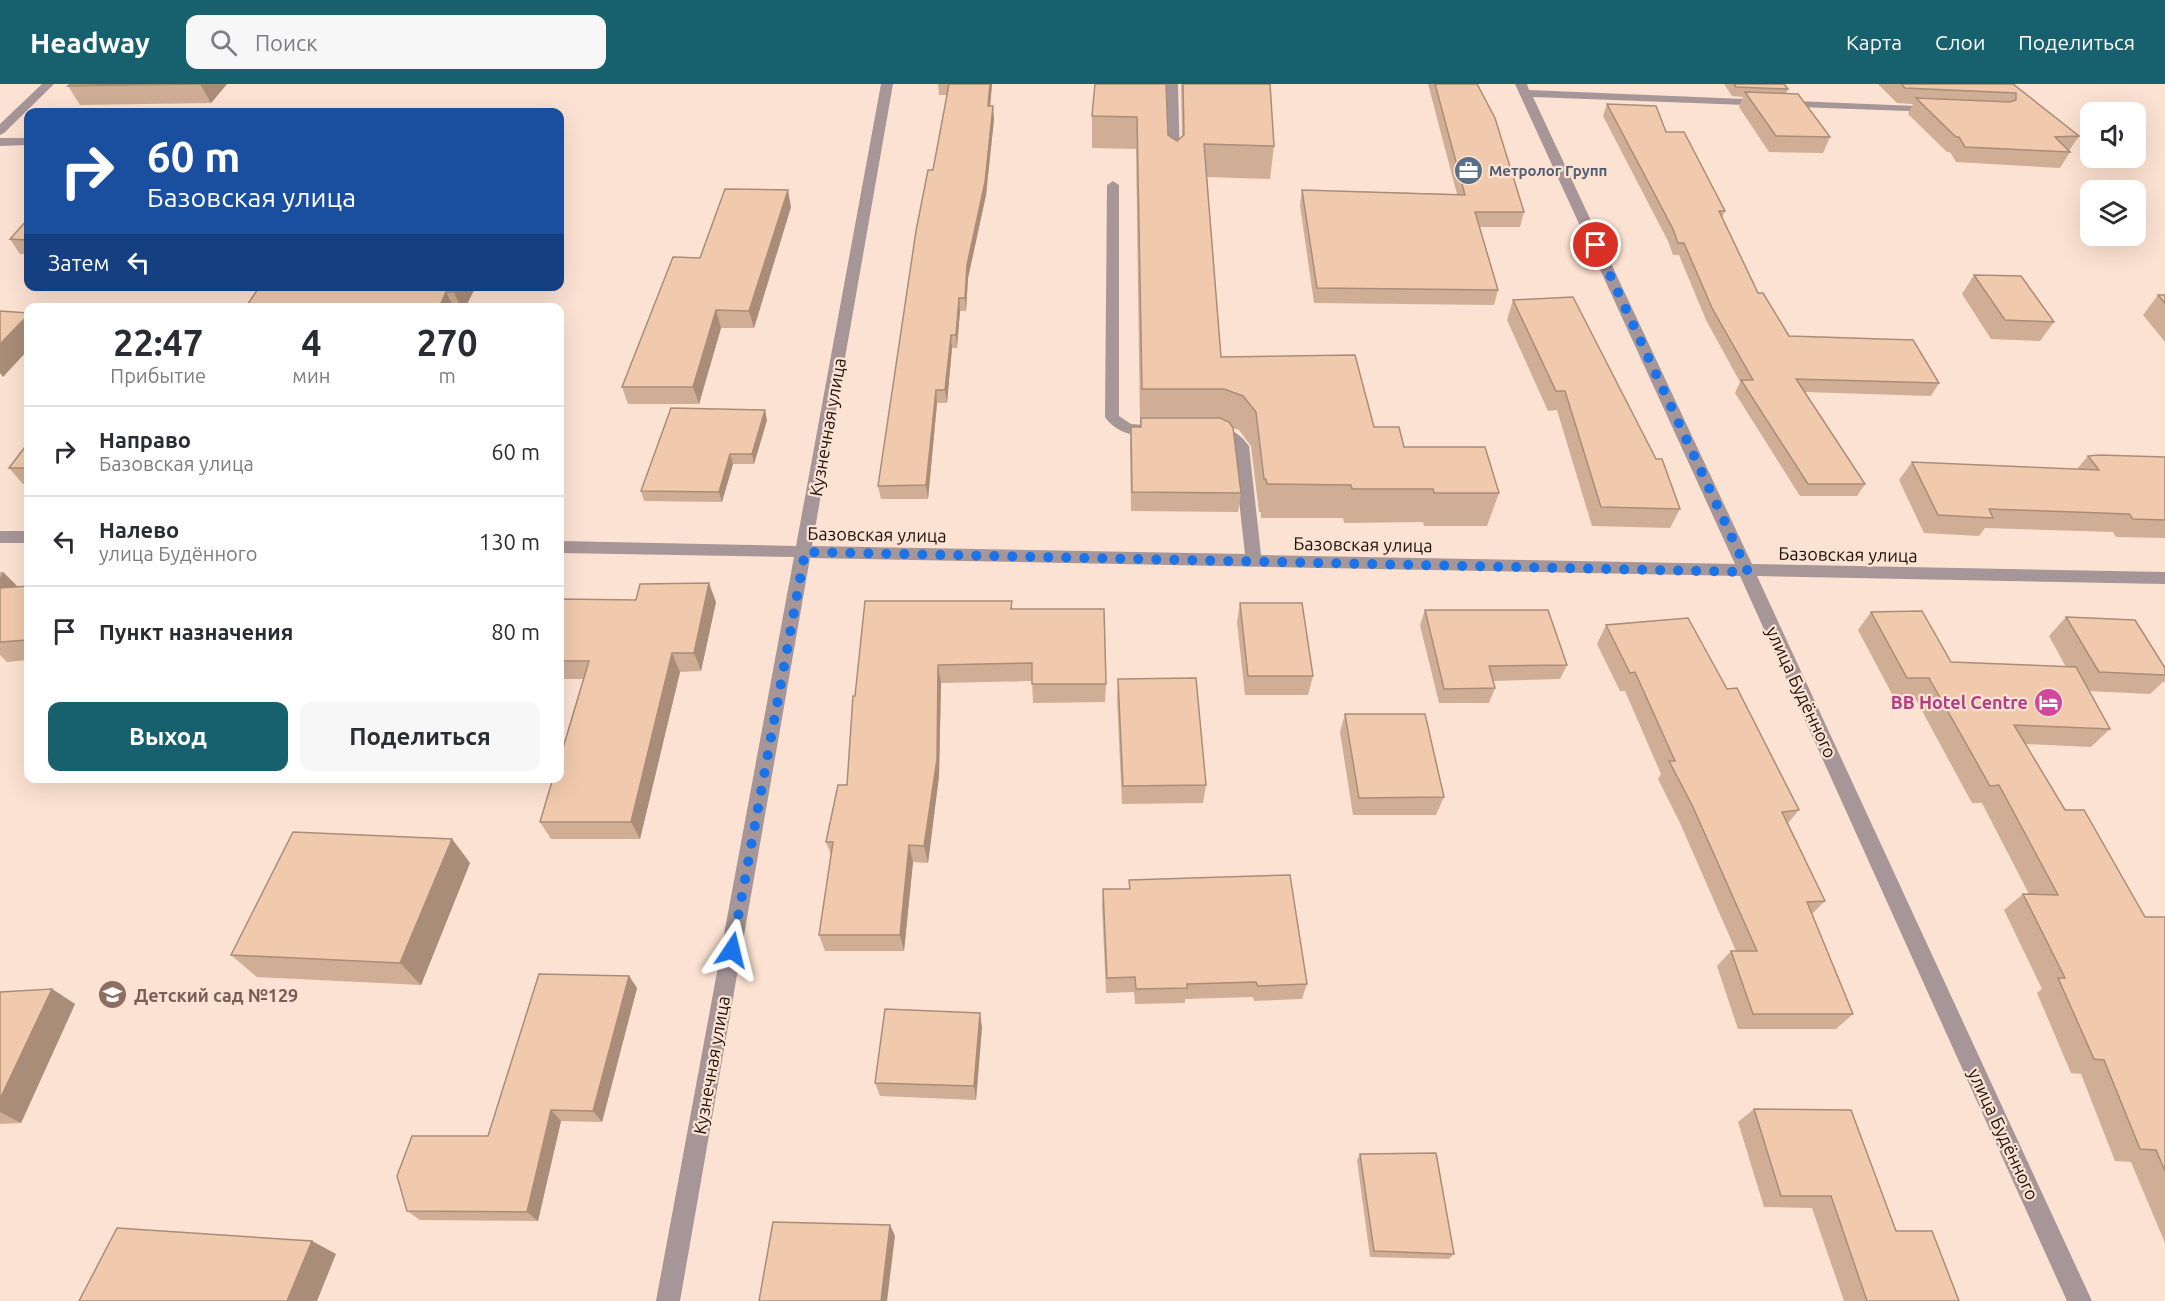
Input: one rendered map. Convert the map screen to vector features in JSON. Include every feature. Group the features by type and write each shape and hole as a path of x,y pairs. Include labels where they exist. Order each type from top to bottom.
{"street":[{"path":"0,131 48,84"},
{"name":"Кузнечная улица","path":"668,1301 805,552 887,84"},
{"path":"1172,84 1174,168"},
{"path":"1523,89 1953,110"},
{"name":"улица Будённого","path":"1523,89 1748,572 2080,1301"},
{"path":"0,142 24,142"},
{"path":"1113,185 1112,417 1118,426 1131,430 1164,430"},
{"path":"1197,430 1220,430 1233,435 1240,446 1254,562"},
{"path":"0,537 24,537"},
{"name":"Базовская улица","path":"564,548 2165,578"}],"building":[{"path":"71,84 201,84 68,86"},
{"path":"949,84 990,84 988,106 993,106 985,182 967,265 965,298 959,298 956,335 951,335 945,390 936,390 926,485 878,486 916,231 928,170 933,170"},
{"path":"1095,84 1166,84 1168,135 1177,141 1184,135 1183,84 1270,84 1274,146 1204,144 1221,357 1355,355 1374,427 1399,427 1404,447 1485,447 1499,493 1434,493 1433,489 1352,489 1351,485 1267,484 1264,479 1256,412 1243,396 1224,389 1142,389 1137,117 1092,116"},
{"path":"1435,84 1477,84 1495,118 1524,212 1475,212 1498,290 1317,288 1302,190 1465,195"},
{"path":"1734,84 1784,84 1788,89 1736,87"},
{"path":"1901,84 2013,84 2079,136 2055,137 2070,152 1965,147 1959,137 1956,137 1916,98 2010,102 2016,100 2016,93 1905,88"},
{"path":"1745,92 1798,94 1830,137 1776,136"},
{"path":"1607,104 1656,106 1666,132 1684,132 1725,211 1719,211 1758,293 1763,293 1789,336 1913,340 1939,383 1796,379 1865,484 1808,484 1741,380 1753,380 1712,308 1684,243 1678,243 1673,229"},
{"path":"725,189 788,190 749,311 716,310 693,387 622,387 673,257 700,258"},
{"path":"24,223 24,240 10,239"},
{"path":"1974,275 2021,276 2054,322 2005,320"},
{"path":"257,291 454,291 446,292 441,303 248,303"},
{"path":"2158,295 2165,295 2165,303"},
{"path":"1573,297 1656,459 1662,459 1680,509 1601,507 1565,391 1556,391 1513,300"},
{"path":"0,311 24,313 24,319 0,344"},
{"path":"671,408 765,410 752,454 730,454 719,492 641,491"},
{"path":"1141,418 1220,418 1229,422 1233,428 1241,493 1132,492 1131,427 1141,427"},
{"path":"24,448 24,468 9,468"},
{"path":"2088,456 2165,457 2165,520 2133,519 2129,514 1989,509 1993,518 1938,515 1912,462 2099,470"},
{"path":"709,583 694,653 672,653 631,822 540,822 552,783 564,783 564,745 589,661 564,661 564,599 636,600 640,584"},
{"path":"24,586 24,640 0,642 0,588"},
{"path":"865,601 1012,601 1011,609 1104,609 1106,684 1032,684 1032,663 938,665 937,759 924,846 909,845 900,935 819,935 833,842 826,842 838,785 847,785 853,696 855,696"},
{"path":"1240,603 1302,603 1313,676 1248,676"},
{"path":"1425,610 1548,610 1567,665 1489,666 1495,688 1444,689"},
{"path":"1922,611 1951,662 2076,667 2110,729 2014,725 2065,810 2084,810 2145,917 2165,917 2165,1171 2156,1150 2140,1149 2104,1060 2094,1059 2058,978 2065,978 2023,894 2058,895 1999,785 1990,786 1929,678 1907,678 1871,612"},
{"path":"2066,617 2135,620 2165,668 2165,675 2099,672"},
{"path":"1688,618 1727,689 1737,688 1799,810 1782,812 1825,901 1807,902 1853,1014 1753,1014 1731,951 1757,951 1692,805 1669,761 1675,761 1635,672 1630,673 1606,625"},
{"path":"1196,678 1206,785 1123,786 1118,679"},
{"path":"1345,714 1425,714 1444,797 1359,798"},
{"path":"293,832 452,839 400,963 231,955"},
{"path":"1290,875 1307,984 1258,986 1256,982 1187,984 1187,988 1136,989 1135,977 1107,978 1103,889 1130,889 1129,880"},
{"path":"539,974 629,976 593,1111 551,1110 527,1212 407,1211 397,1176 412,1136 488,1136"},
{"path":"52,989 0,1099 0,992"},
{"path":"885,1009 980,1013 974,1086 875,1083"},
{"path":"1754,1109 1851,1110 1896,1231 1932,1231 1959,1301 1867,1301 1831,1196 1781,1196"},
{"path":"1436,1153 1454,1254 1374,1251 1360,1154"},
{"path":"773,1222 890,1225 881,1301 759,1301"},
{"path":"117,1228 312,1241 287,1301 79,1301"}],"place":[{"name":"Метролог Групп","path":"1468,170"},
{"name":"BB Hotel Centre","path":"2049,702"},
{"name":"Детский сад №129","path":"113,995"}],"route":[{"path":"732,950 805,552 1748,572 1596,245"}]}
